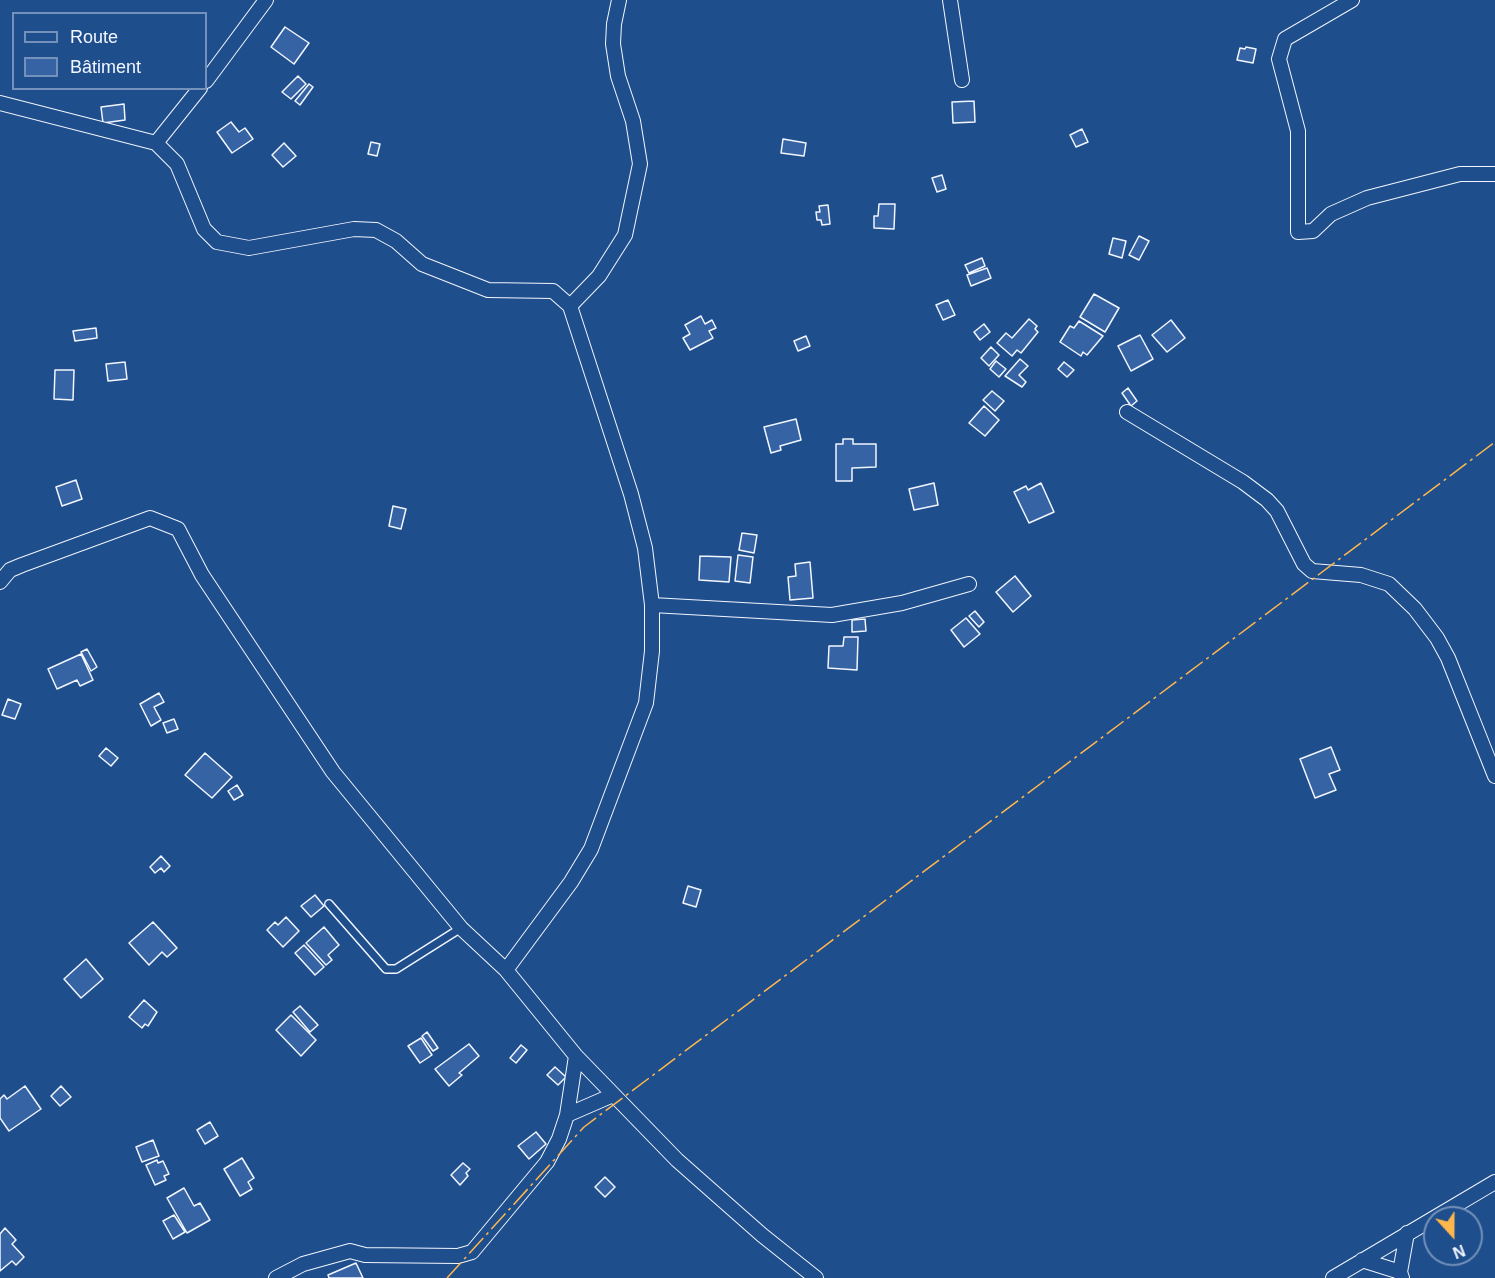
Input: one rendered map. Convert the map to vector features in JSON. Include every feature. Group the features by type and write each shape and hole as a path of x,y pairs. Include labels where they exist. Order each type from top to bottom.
{"street":[{"path":"207,80 266,0"},
{"path":"570,306 599,276 625,235 640,164 633,122 618,76 613,44 614,24 620,0"},
{"path":"950,0 962,80"},
{"path":"1352,0 1285,39 1279,59 1298,131 1298,232 1313,231 1331,214 1367,198 1460,174 1495,174"},
{"path":"156,142 198,90"},
{"path":"0,102 156,142 177,164 204,229 217,242 249,248 354,229 376,230 396,241 422,264 488,290 553,291 570,306 631,494 645,548 652,605 652,651 646,703 591,849 571,882 506,970"},
{"path":"1127,412 1244,482 1267,500 1277,511 1304,564 1312,571 1361,575 1389,584 1415,609 1437,638 1448,658 1495,776"},
{"path":"0,581 10,570 22,564 150,518 178,529 202,575 333,772 461,928 506,970 576,1056 677,1160 762,1235 816,1278"},
{"path":"652,605 832,615 902,603 969,584"},
{"path":"276,1278 303,1264 350,1251 365,1255 458,1256 472,1252 547,1162 559,1139 567,1115 576,1056"},
{"path":"567,1115 613,1095"},
{"path":"1333,1278 1495,1182"},
{"path":"1362,1260 1401,1275 1407,1233"}],"lane":[{"path":"329,904 386,969 396,969 461,928"}],"building":[{"path":"285,27 309,43 294,64 271,47"},
{"path":"1246,47 1256,49 1253,63 1237,60 1240,48 1245,49"},
{"path":"298,76 306,84 291,99 282,92"},
{"path":"309,84 313,87 300,105 295,101"},
{"path":"974,101 975,122 953,123 952,102"},
{"path":"124,104 125,120 103,123 101,107"},
{"path":"231,122 239,132 245,128 253,139 232,153 217,132"},
{"path":"1082,129 1088,142 1076,147 1070,135"},
{"path":"783,139 806,143 804,156 781,153"},
{"path":"371,142 380,144 377,156 368,154"},
{"path":"284,143 296,156 283,167 272,155"},
{"path":"942,175 946,189 937,192 932,178"},
{"path":"879,204 895,204 894,229 874,228 874,216 878,216"},
{"path":"828,205 830,224 822,225 821,220 817,220 816,212 820,212 819,206"},
{"path":"1139,236 1149,241 1139,260 1129,255"},
{"path":"1113,238 1126,241 1122,258 1109,254"},
{"path":"982,258 985,266 969,273 965,265"},
{"path":"987,268 991,278 971,286 967,275"},
{"path":"1094,294 1119,308 1105,332 1080,317"},
{"path":"948,300 955,315 943,320 936,305"},
{"path":"701,316 705,324 712,320 716,328 709,331 713,338 690,350 683,338 690,334 685,325"},
{"path":"1029,319 1037,326 1035,329 1038,332 1021,353 1017,350 1012,356 997,343 1006,333 1012,338"},
{"path":"1171,320 1185,338 1167,352 1152,335"},
{"path":"1079,321 1103,336 1087,355 1083,352 1081,356 1060,342 1070,326 1074,328"},
{"path":"984,324 990,332 980,340 974,332"},
{"path":"96,328 97,338 75,341 73,331"},
{"path":"1140,335 1153,359 1131,371 1118,346"},
{"path":"806,336 810,346 798,351 794,341"},
{"path":"991,347 999,355 989,366 981,358"},
{"path":"1020,359 1028,366 1019,375 1026,382 1022,387 1005,376"},
{"path":"996,361 1006,369 999,377 990,369"},
{"path":"125,362 127,379 108,381 106,364"},
{"path":"1064,362 1074,370 1067,377 1058,369"},
{"path":"55,370 74,370 73,400 54,399"},
{"path":"1128,388 1137,401 1131,406 1122,393"},
{"path":"992,391 1004,401 995,411 983,400"},
{"path":"984,406 999,420 985,436 969,423"},
{"path":"796,419 801,440 780,446 781,450 771,453 764,427"},
{"path":"843,439 853,439 853,444 876,444 876,467 852,468 852,481 836,481 836,444 843,444"},
{"path":"76,480 82,499 62,506 56,487"},
{"path":"934,483 938,505 914,510 909,489"},
{"path":"1041,483 1054,512 1029,523 1014,492 1026,486 1028,490"},
{"path":"393,506 406,509 401,529 389,526"},
{"path":"742,533 757,535 754,553 739,550"},
{"path":"738,555 753,557 750,583 735,581"},
{"path":"700,556 731,557 729,582 699,580"},
{"path":"810,562 813,598 790,600 788,577 796,576 795,564"},
{"path":"1015,576 1031,596 1013,612 996,592"},
{"path":"975,611 984,622 979,627 969,616"},
{"path":"966,618 980,634 964,647 951,630"},
{"path":"865,619 866,631 852,632 852,620"},
{"path":"844,637 858,637 857,670 828,668 829,646 843,646"},
{"path":"87,649 97,667 91,671 81,652"},
{"path":"81,654 93,680 80,686 77,680 57,689 48,669"},
{"path":"159,693 164,702 154,707 161,720 151,726 140,704"},
{"path":"8,699 21,704 15,719 2,715"},
{"path":"174,719 178,729 167,733 163,723"},
{"path":"1331,747 1340,770 1329,774 1336,790 1315,798 1300,759"},
{"path":"106,748 118,758 111,766 99,756"},
{"path":"205,753 232,777 212,798 185,775"},
{"path":"237,785 243,795 234,800 228,791"},
{"path":"161,856 170,866 164,872 161,868 155,873 150,867"},
{"path":"688,886 701,890 696,907 683,903"},
{"path":"315,895 324,906 311,917 301,906"},
{"path":"286,917 299,931 283,947 267,930 275,922 278,925"},
{"path":"153,922 177,948 167,957 162,952 149,965 129,943"},
{"path":"324,927 339,945 328,955 332,960 326,965 306,943"},
{"path":"304,945 324,967 315,975 295,953"},
{"path":"86,959 103,979 81,998 64,979"},
{"path":"144,1000 157,1012 148,1026 145,1024 142,1028 129,1017"},
{"path":"300,1006 318,1025 310,1032 293,1012"},
{"path":"291,1015 316,1040 301,1056 276,1030"},
{"path":"427,1032 438,1048 433,1051 422,1036"},
{"path":"421,1038 432,1055 420,1063 408,1046"},
{"path":"469,1044 479,1056 459,1073 462,1075 449,1086 435,1069"},
{"path":"521,1045 527,1050 516,1063 510,1058"},
{"path":"555,1067 566,1077 558,1085 547,1075"},
{"path":"25,1086 41,1109 9,1131 0,1118 0,1099 4,1095 7,1099"},
{"path":"61,1086 71,1097 60,1106 51,1096"},
{"path":"210,1122 218,1136 205,1144 197,1130"},
{"path":"536,1132 546,1144 529,1159 518,1146"},
{"path":"153,1140 159,1156 142,1162 136,1147"},
{"path":"242,1158 254,1178 248,1182 252,1189 240,1196 224,1169"},
{"path":"157,1160 158,1163 163,1161 169,1174 164,1176 166,1180 155,1185 146,1165"},
{"path":"463,1163 470,1169 466,1173 468,1176 460,1185 451,1175"},
{"path":"605,1177 615,1187 605,1197 595,1187"},
{"path":"184,1188 194,1206 200,1203 210,1220 187,1233 167,1198"},
{"path":"174,1215 185,1232 173,1239 163,1221"},
{"path":"5,1228 16,1240 12,1244 24,1257 16,1265 12,1261 0,1271 0,1234"},
{"path":"356,1263 363,1278 329,1278 328,1275"}],"power":[{"path":"447,1278 584,1127 1495,442"}]}
